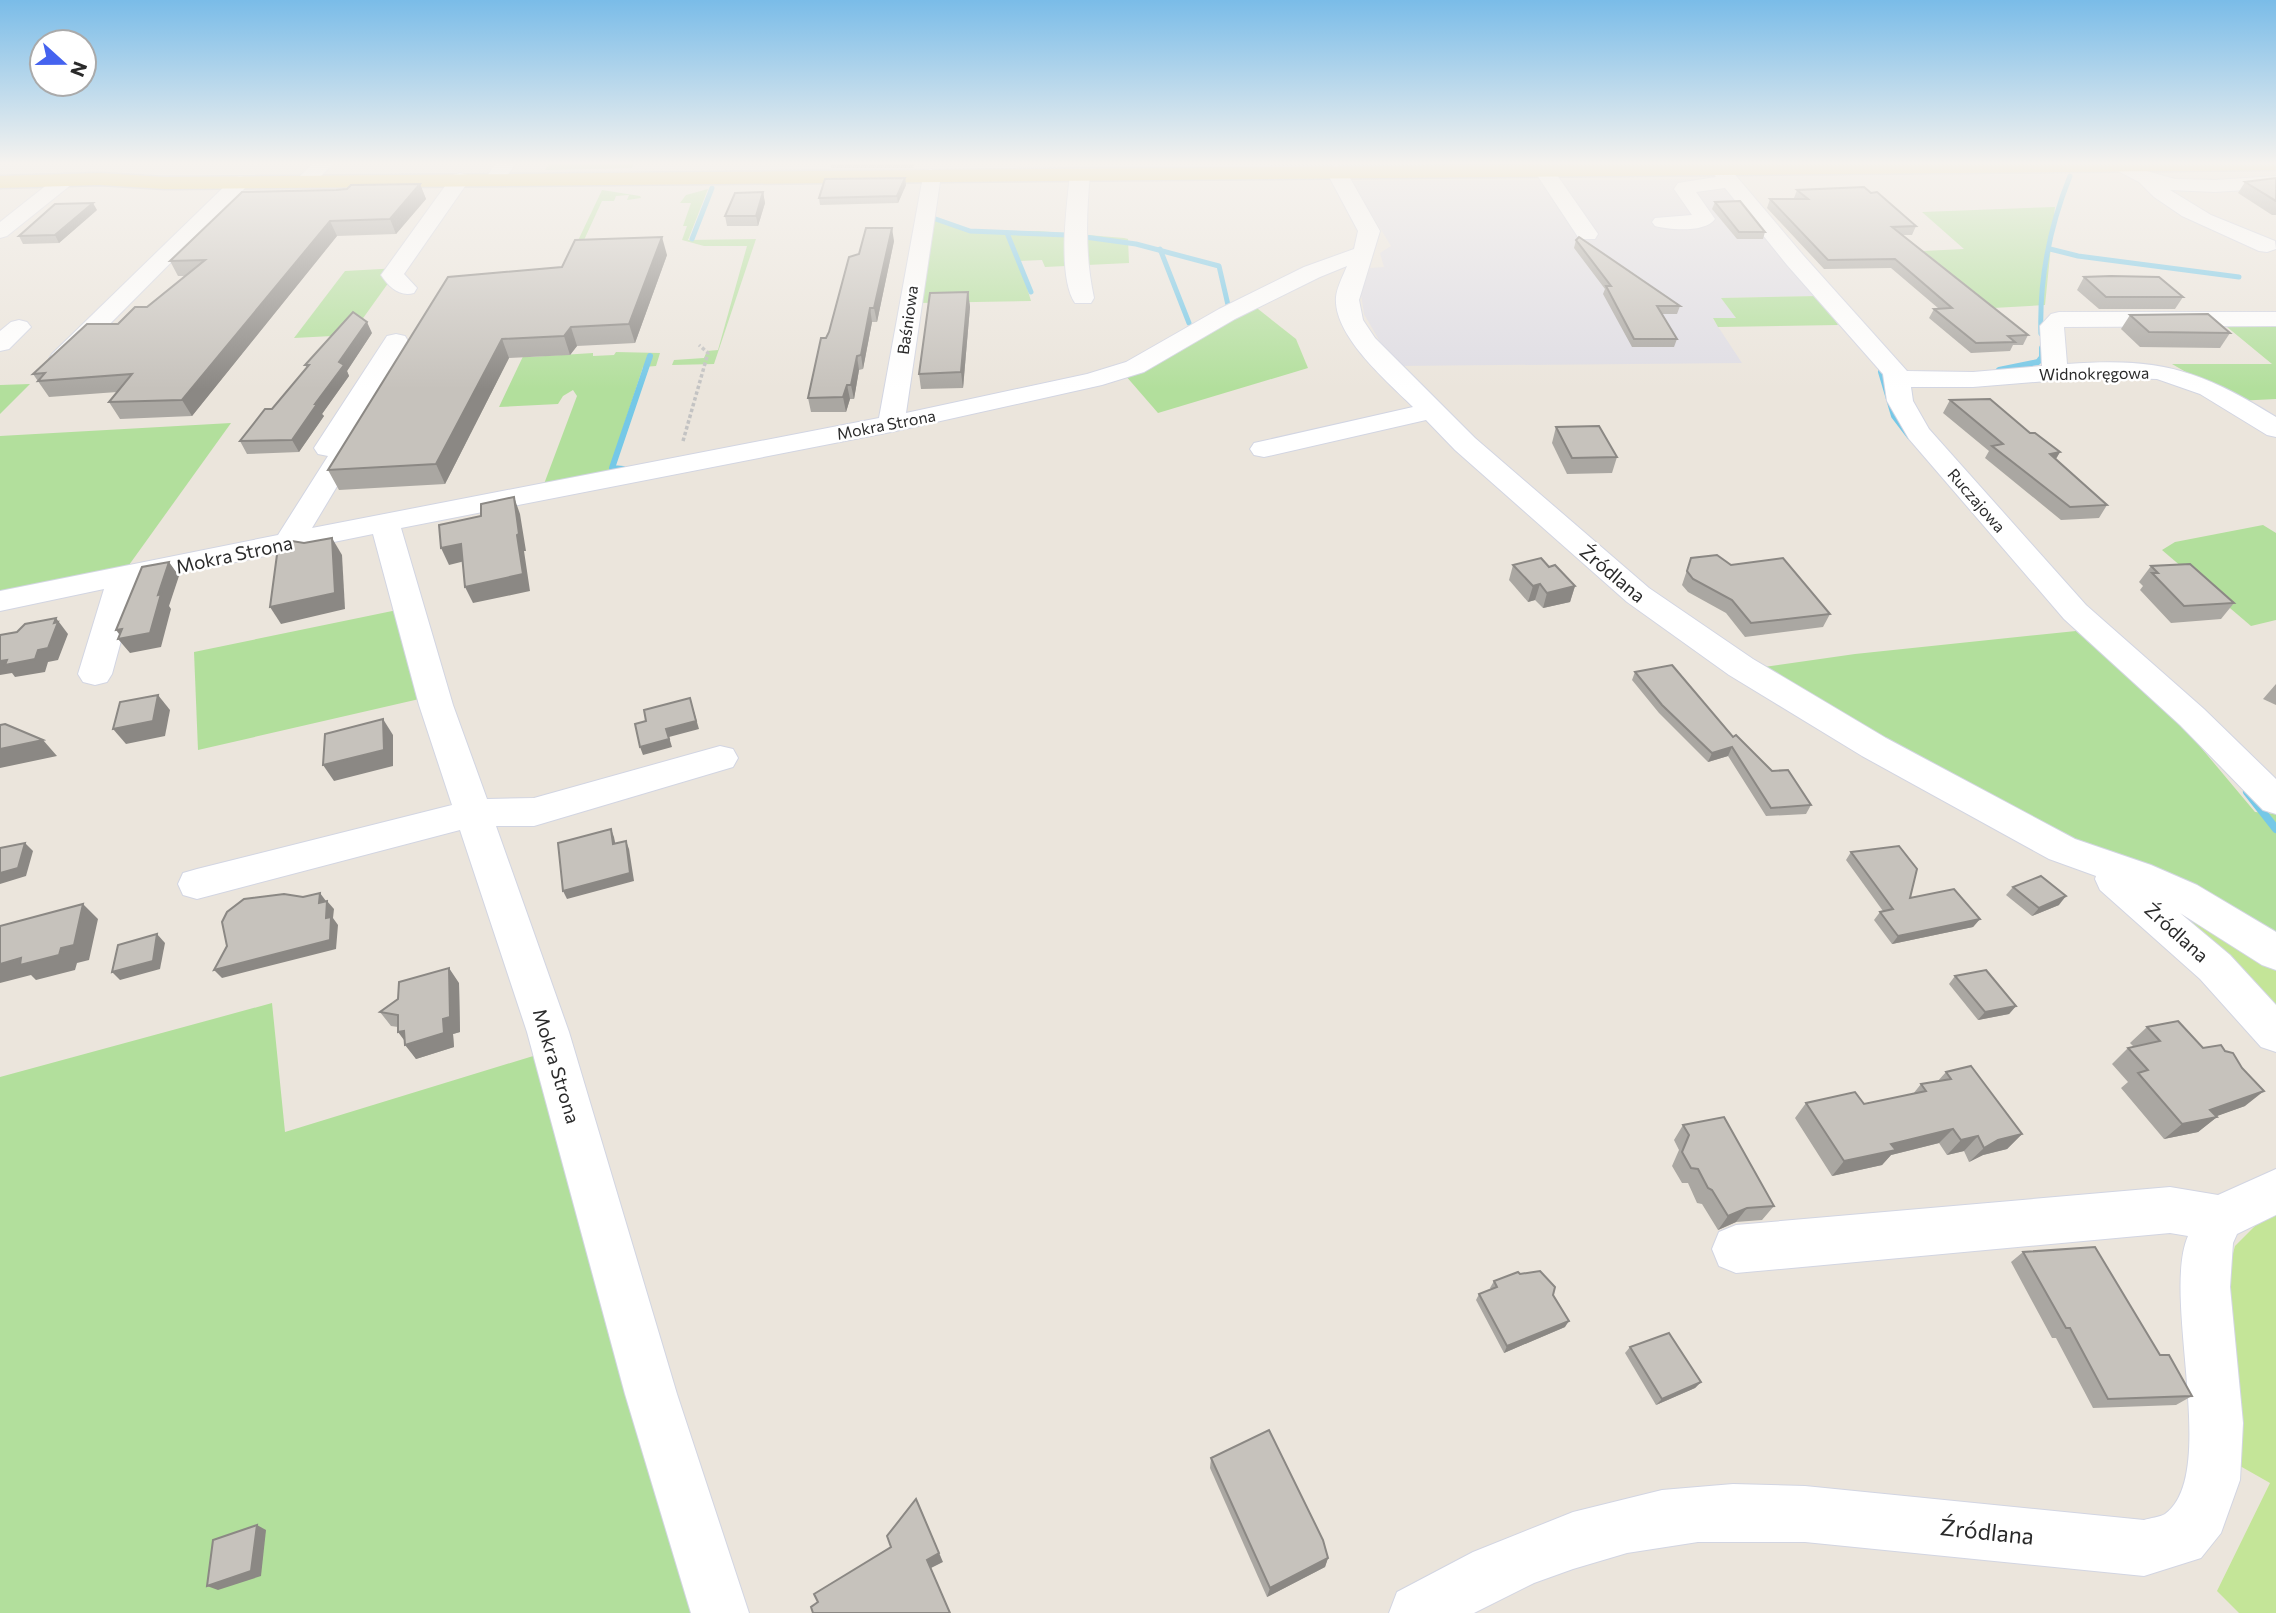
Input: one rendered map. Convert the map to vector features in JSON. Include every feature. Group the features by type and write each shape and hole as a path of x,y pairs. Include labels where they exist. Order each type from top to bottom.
{"street":[{"path":"53,367 183,238"},
{"path":"406,288 392,275 418,238"},
{"name":"Baśniowa","path":"891,424 921,238"},
{"path":"1076,238 1077,270 1083,298"},
{"name":"Źródlana","path":"1367,238 1347,300 1351,320 1366,343 1385,366 1431,411 1582,548 1638,595 1692,635 1874,747 2103,870 2140,899 2215,967 2276,1034"},
{"name":"Ruczajowa","path":"1778,238 1898,378 1900,401 1918,433 2075,612 2192,717 2276,802"},
{"path":"2247,238 2267,246"},
{"name":"Mokra Strona","path":"0,601 676,464 891,424 1056,388 1127,370 1227,314 1312,272 1354,256 1362,257"},
{"path":"2053,372 2055,363 2052,326 2059,319 2276,319"},
{"path":"0,344 19,327"},
{"path":"277,544 407,336"},
{"name":"Widnokręgowa","path":"1898,378 1968,380 2053,372 2131,369 2166,373 2206,387 2276,429"},
{"path":"1264,449 1431,411"},
{"name":"Mokra Strona","path":"385,523 436,705 548,1032 651,1394 720,1613"},
{"path":"95,674 123,577"},
{"path":"197,884 472,813 534,812 720,758"},
{"name":"Źródlana","path":"2062,849 2137,875 2183,895 2276,953"},
{"path":"1737,1249 2170,1210 2220,1218 2276,1191"},
{"name":"Źródlana","path":"1418,1613 1460,1587 1549,1548 1628,1524 1688,1515 1758,1512 1822,1514 2144,1548 2181,1538 2201,1513 2212,1480 2216,1423 2205,1287 2209,1242 2220,1218"}],"path":[{"path":"676,464 708,353 699,345"}],"shaded area":[{"path":"1386,238 1770,238 1819,296 1721,298 1737,318 1713,319 1742,363 1394,366 1364,314 1361,294 1370,268 1384,267 1380,253 1391,246"}],"green space":[{"path":"579,238 585,238 530,357 593,353 593,356 614,355 616,352 660,353 656,366 643,367 608,474 544,484 577,396 573,390 563,396 558,404 499,407"},
{"path":"928,238 1128,239 1129,263 1045,267 1042,260 1019,261 1031,301 918,303"},
{"path":"1952,238 2052,238 2045,305 1993,308 1923,251 1964,249"},
{"path":"756,239 714,364 672,365 674,360 704,358 707,351 718,350 747,246 704,246 682,240"},
{"path":"399,268 351,335 294,338 345,271"},
{"path":"1819,296 1838,325 1718,327 1713,318 1736,318 1721,298"},
{"path":"1253,305 1296,339 1308,368 1158,413 1125,375"},
{"path":"2221,322 2276,322 2276,399 2236,401 2172,364 2272,364"},
{"path":"30,384 0,414 0,385"},
{"path":"231,423 124,572 0,596 0,436"},
{"path":"2263,525 2276,533 2276,620 2251,626 2162,550 2175,542"},
{"path":"402,609 428,697 198,750 194,652"},
{"path":"2076,631 2182,725 2255,812 2276,814 2276,937 2075,844 1757,668 1855,654"},
{"path":"2136,888 2276,967 2276,1019"},
{"path":"272,1003 285,1132 543,1053 697,1613 0,1613 0,1077"},
{"path":"2276,1213 2276,1613 2239,1613 2217,1591 2270,1483 2233,1462 2224,1286 2235,1246 2258,1223"}],"building":[{"path":"194,238 316,238 182,400 109,402 132,374 38,381 45,373 33,374 87,324 118,324 135,307 147,307 205,260 170,261"},
{"path":"662,238 629,324 571,327 564,336 502,339 436,464 328,470 448,277 562,267 575,240"},
{"path":"863,238 890,238 874,308 870,308 861,355 857,356 851,385 847,385 843,397 808,398 821,338 826,338 829,332 849,257 859,254"},
{"path":"1581,238 1680,306 1657,306 1677,339 1634,339 1606,286 1611,286 1576,240"},
{"path":"1807,238 1906,238 2028,335 2008,336 2015,342 1976,343 1934,309 1952,308 1895,259 1828,260"},
{"path":"2084,277 2159,277 2183,297 2106,297"},
{"path":"968,292 961,372 919,374 930,293"},
{"path":"353,312 367,322 339,362 344,365 292,440 240,441 265,409 272,409 309,365 305,365"},
{"path":"2208,314 2230,333 2149,332 2130,315"},
{"path":"1990,399 2030,433 2035,433 2060,452 2050,454 2107,505 2070,507 1992,446 2003,444 1950,400"},
{"path":"1599,426 1617,457 1572,458 1556,427"},
{"path":"514,497 523,574 465,587 461,544 441,548 439,525 481,516 481,504"},
{"path":"332,538 335,593 270,607 278,547 292,541 304,543"},
{"path":"1717,555 1731,565 1783,558 1830,614 1751,623 1732,600 1693,579 1687,571 1691,558"},
{"path":"1541,558 1549,567 1555,565 1575,586 1547,593 1540,584 1533,586 1513,565"},
{"path":"169,562 150,633 118,639 122,629 116,630 142,567"},
{"path":"2190,564 2234,603 2184,606 2152,573 2158,573 2151,566"},
{"path":"56,618 54,623 58,622 48,648 38,650 35,659 5,665 7,660 0,661 0,635 17,632 25,624"},
{"path":"1672,665 1733,737 1736,735 1772,771 1788,770 1811,805 1771,808 1732,747 1712,753 1662,705 1635,672"},
{"path":"158,695 153,721 113,729 120,702"},
{"path":"690,698 696,721 666,729 669,739 640,747 635,724 646,721 644,710"},
{"path":"383,719 384,750 323,765 325,734"},
{"path":"5,724 43,740 0,749 0,725"},
{"path":"611,829 613,844 626,841 630,873 563,891 558,843"},
{"path":"25,843 18,868 0,873 0,848"},
{"path":"1899,846 1917,869 1910,898 1954,889 1980,919 1898,936 1880,912 1893,909 1851,852"},
{"path":"2041,876 2066,896 2039,908 2013,887"},
{"path":"320,893 319,903 327,901 326,918 331,917 330,940 214,970 227,946 222,922 227,912 244,899 284,894 303,897"},
{"path":"83,904 74,945 61,948 59,955 20,965 21,958 0,964 0,926"},
{"path":"157,934 153,961 112,972 118,945"},
{"path":"449,968 450,1017 443,1019 444,1033 405,1045 404,1031 398,1032 398,1015 380,1012 398,999 399,982"},
{"path":"1986,970 2016,1006 1985,1012 1955,976"},
{"path":"2178,1021 2203,1048 2221,1045 2225,1051 2233,1053 2242,1068 2264,1091 2210,1110 2217,1117 2182,1124 2138,1073 2148,1070 2128,1048 2160,1041 2147,1027"},
{"path":"1971,1066 2022,1134 1998,1140 1984,1148 1978,1136 1961,1140 1953,1129 1891,1144 1896,1150 1844,1161 1806,1103 1855,1092 1864,1104 1926,1091 1921,1084 1951,1079 1946,1072"},
{"path":"1724,1117 1774,1206 1747,1208 1728,1216 1698,1169 1691,1168 1682,1152 1689,1135 1683,1125"},
{"path":"2095,1247 2160,1355 2169,1355 2192,1396 2108,1399 2070,1328 2066,1328 2023,1252"},
{"path":"1540,1271 1555,1287 1553,1295 1569,1321 1507,1346 1479,1294 1497,1287 1494,1281 1518,1272"},
{"path":"1669,1333 1701,1382 1662,1399 1630,1347"},
{"path":"1269,1430 1323,1540 1328,1558 1270,1588 1211,1458"},
{"path":"916,1499 939,1553 927,1560 950,1613 813,1613 811,1607 818,1602 814,1594 891,1547 887,1536"},
{"path":"257,1525 251,1571 207,1586 213,1540"}],"waterway":[{"path":"1009,238 1031,292"},
{"path":"1094,238 1161,251"},
{"path":"2041,334 2044,273 2051,238"},
{"path":"2050,249 2078,256 2239,277"},
{"path":"1161,251 1219,266 1228,305"},
{"path":"1161,251 1189,323"},
{"path":"1999,370 2038,362 2042,357 2042,348"},
{"path":"623,469 612,468 650,356"},
{"path":"1881,372 1894,416 1910,437"},
{"path":"2247,792 2276,829"}]}
